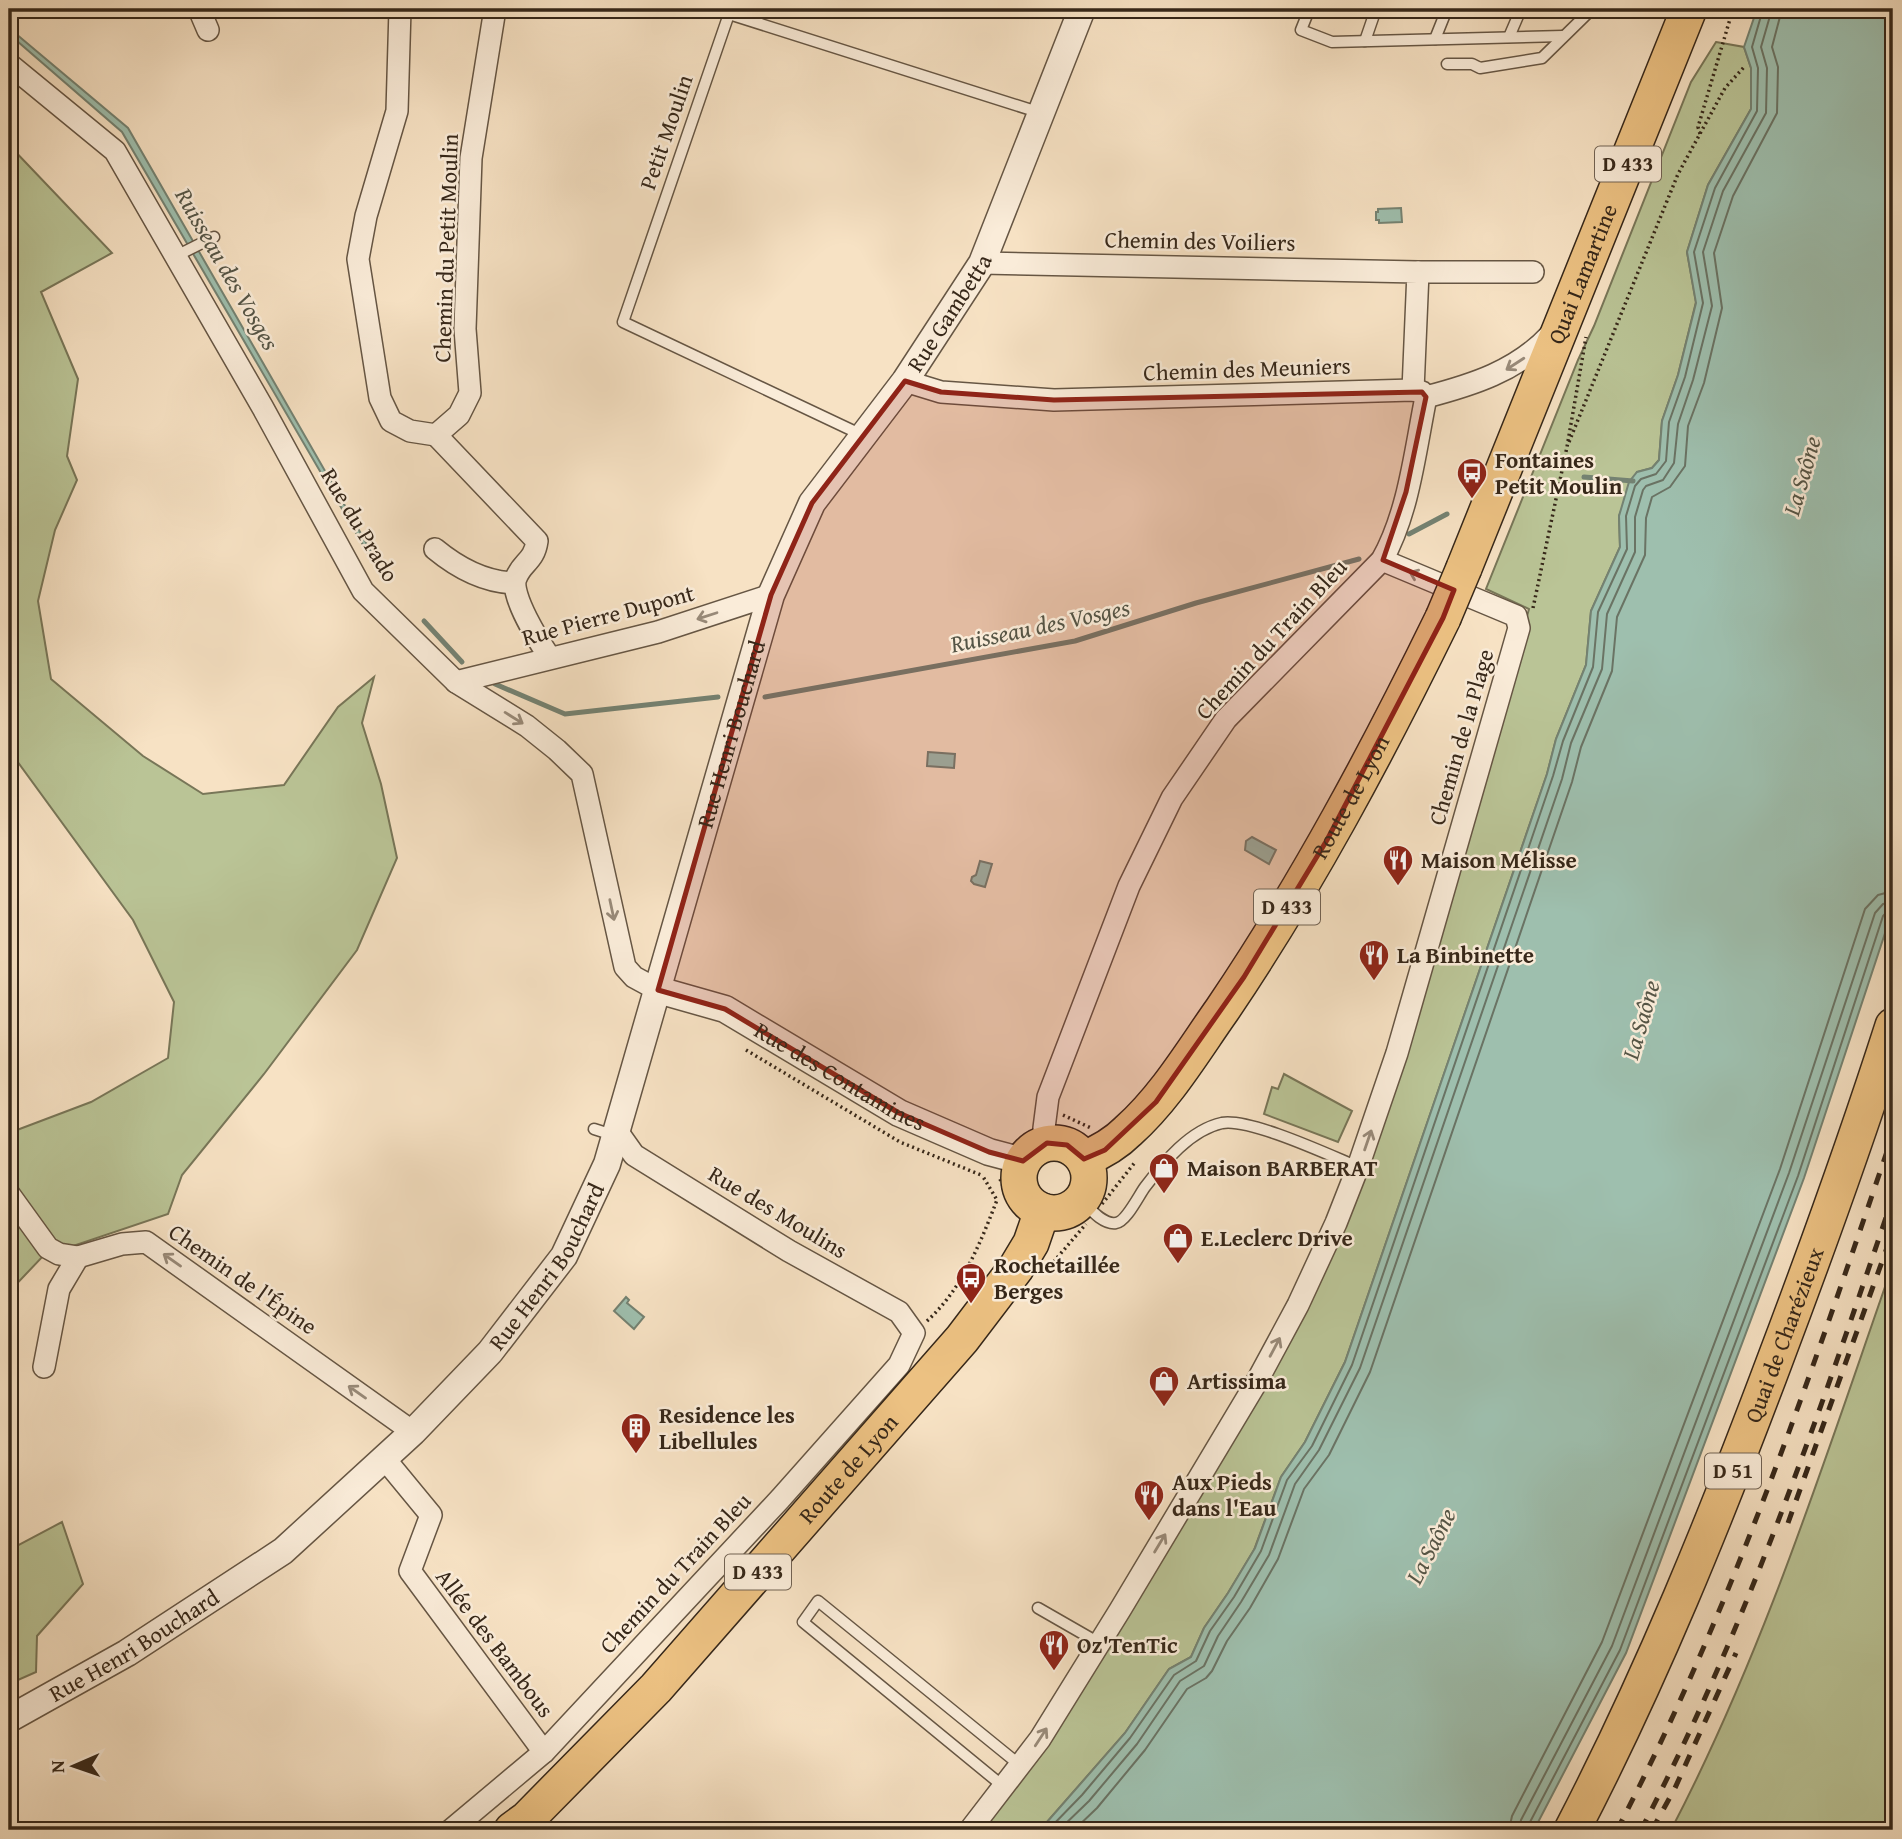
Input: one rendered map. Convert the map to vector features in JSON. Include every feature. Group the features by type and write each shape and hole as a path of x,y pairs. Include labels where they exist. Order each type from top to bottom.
{"main road":[{"name":"Quai Lamartine","path":"1507,461 1576,327 1689,9"},
{"name":"Route de Lyon","path":"1091,1145 1109,1147 1129,1131 1156,1102 1244,977 1327,840 1403,700 1443,618 1507,461"},
{"name":"Quai de Charézieux","path":"1572,1830 1645,1681 1690,1581 1810,1267 1893,1026"},
{"path":"1068,1145 1077,1151 1091,1145 1088,1186 1081,1200 1063,1212 1028,1214 1031,1205 1019,1185 1019,1173 1030,1148 1068,1145"},
{"name":"Route de Lyon","path":"512,1830 527,1819 656,1688 962,1339 1012,1275 1031,1243 1028,1214"}],"street":[{"path":"199,9 208,30"},
{"path":"400,9 397,111 366,216 358,259 380,398 391,421 410,432 436,435 537,541 535,554 516,575 514,583 527,622 550,657"},
{"name":"Chemin du Petit Moulin","path":"436,435 459,415 470,393 465,329 471,158 495,9"},
{"name":"Rue Gambetta","path":"771,595 812,503 905,381 982,263 1082,9"},
{"name":"Rue du Prado","path":"9,64 115,151 263,408 363,591 456,682 527,726 582,774 625,967 634,976 658,990"},
{"name":"Chemin des Voiliers","path":"982,263 1533,272"},
{"path":"1418,272 1420,394"},
{"name":"Chemin des Meuniers","path":"905,381 941,393 1054,400 1420,394 1504,371 1576,327"},
{"name":"Chemin du Train Bleu","path":"1030,1148 1044,1128 1048,1097 1129,886 1172,799 1226,719 1382,560 1401,514 1420,394"},
{"path":"435,549 457,567 498,582 514,583"},
{"path":"1382,560 1525,622"},
{"name":"Rue Pierre Dupont","path":"456,682 658,632 771,595"},
{"name":"Rue Henri Bouchard","path":"9,1719 127,1653 283,1551 412,1432 489,1352 564,1256 607,1164 609,1132 658,990 771,595"},
{"name":"Chemin de la Plage","path":"970,1830 1021,1766 1099,1643 1277,1344 1336,1223 1397,1054 1525,622"},
{"name":"Rue des Contamines","path":"658,990 725,1009 899,1113 989,1152 1030,1148"},
{"name":"Rue des Moulins","path":"609,1132 634,1155 789,1251 899,1312 914,1333"},
{"path":"9,1195 48,1248 59,1254 78,1257 59,1289 44,1367"},
{"name":"Chemin de l'Épine","path":"78,1257 122,1244 146,1242 412,1432"},
{"name":"Chemin du Train Bleu","path":"451,1830 544,1752 817,1458 899,1365 914,1333"},
{"name":"Allée des Bambous","path":"384,1458 431,1515 410,1571 544,1752"}],"lane":[{"path":"1365,41 1376,9"},
{"path":"1435,39 1447,9"},
{"path":"1509,37 1521,9"},
{"path":"1447,64 1472,64 1480,68 1542,58 1592,9"},
{"path":"1309,10 1301,30 1332,42 1563,36"},
{"name":"Petit Moulin","path":"863,436 622,322 729,14 1041,113"},
{"path":"176,256 214,237"},
{"path":"1081,1200 1108,1222 1115,1224 1122,1221 1170,1157 1197,1134 1224,1123 1254,1126 1358,1167"},
{"path":"1004,1787 803,1622 818,1601 1021,1766"},
{"path":"1038,1608 1099,1643"}],"path":[{"path":"1700,134 1698,127 1732,9"},
{"path":"1525,622 1567,447 1665,201 1726,88 1745,66"},
{"path":"1567,447 1576,327"},
{"path":"1028,1214 1007,1192 1002,1180 1030,1148 1091,1145"},
{"path":"914,1333 946,1304 977,1249 997,1200 981,1175 986,1163"}],"highlighted area":[{"path":"905,381 941,392 1054,400 1422,392 1426,397 1406,492 1383,560 1454,590 1443,618 1327,840 1244,977 1156,1102 1105,1150 1084,1159 1067,1145 1047,1143 1023,1161 989,1152 899,1113 725,1009 658,990 771,595 812,503"}],"shaded area":[{"path":"1716,42 1744,47 1751,68 1751,109 1708,185 1687,252 1696,302 1678,375 1662,421 1659,460 1652,468 1637,472 1619,516 1620,547 1591,611 1586,665 1556,739 1547,774 1345,1362 1305,1442 1281,1477 1254,1550 1204,1628 1191,1657 1169,1669 1125,1733 1040,1830 976,1830 1306,1300 1500,711 1529,609 1486,589 1691,82"},
{"path":"9,145 112,253 41,292 78,379 67,456 77,480 55,530 38,601 51,679 143,756 203,794 284,785 338,707 374,677 362,723 381,784 397,858 357,950 264,1074 182,1175 168,1214 43,1256 9,1292 9,1133 91,1102 168,1058 174,1002 133,920 9,750"},
{"path":"1284,1074 1352,1111 1338,1142 1264,1114 1272,1087 1278,1089"},
{"path":"1893,1264 1893,1830 1671,1830 1705,1762 1765,1622"},
{"path":"62,1522 83,1584 37,1636 36,1672 9,1684 9,1550"}],"water":[{"name":"La Saône","path":"1757,9 1893,9 1893,909 1804,1178 1626,1653 1534,1830 1040,1830 1125,1733 1169,1669 1191,1657 1204,1628 1255,1548 1281,1477 1305,1442 1345,1362 1547,774 1556,739 1586,665 1591,611 1620,547 1619,516 1629,482 1637,472 1652,468 1659,460 1662,421 1678,375 1696,303 1687,252 1708,185 1751,109 1751,68 1744,47"},
{"path":"9,28 128,128 375,558 373,562 122,132 9,34"},
{"path":"1401,208 1402,222 1379,223 1379,220 1376,220 1378,209"},
{"path":"928,752 955,754 954,768 927,766"},
{"path":"1252,837 1276,850 1269,864 1245,850 1246,841"},
{"path":"980,861 992,864 985,887 971,881"},
{"path":"626,1297 629,1300 627,1303 644,1317 634,1329 614,1311"}],"waterway":[{"name":"Ruisseau des Vosges","path":"1584,477 1633,481"},
{"name":"Ruisseau des Vosges","path":"1409,534 1447,514"},
{"name":"Ruisseau des Vosges","path":"765,697 1075,641 1196,603 1359,559"},
{"name":"Ruisseau des Vosges","path":"424,621 462,662"},
{"name":"Ruisseau des Vosges","path":"495,684 565,714 718,697"}],"railway":[{"path":"1617,1830 1659,1746 1734,1575 1801,1400 1893,1134"},
{"path":"1641,1830 1679,1754 1748,1598 1809,1439 1893,1197"},
{"path":"1788,1523 1893,1231"},
{"path":"1652,1830 1675,1788 1736,1653"}],"place":[{"name":"Fontaines Petit Moulin","path":"1472,500"},
{"name":"Maison Mélisse","path":"1398,887"},
{"name":"La Binbinette","path":"1374,982"},
{"name":"Maison BARBERAT","path":"1164,1195"},
{"name":"E.Leclerc Drive","path":"1178,1265"},
{"name":"Rochetaillée Berges","path":"971,1305"},
{"name":"Artissima","path":"1164,1408"},
{"name":"Residence les Libellules","path":"636,1455"},
{"name":"Aux Pieds dans l'Eau","path":"1149,1522"},
{"name":"Oz'TenTic","path":"1054,1672"}]}
